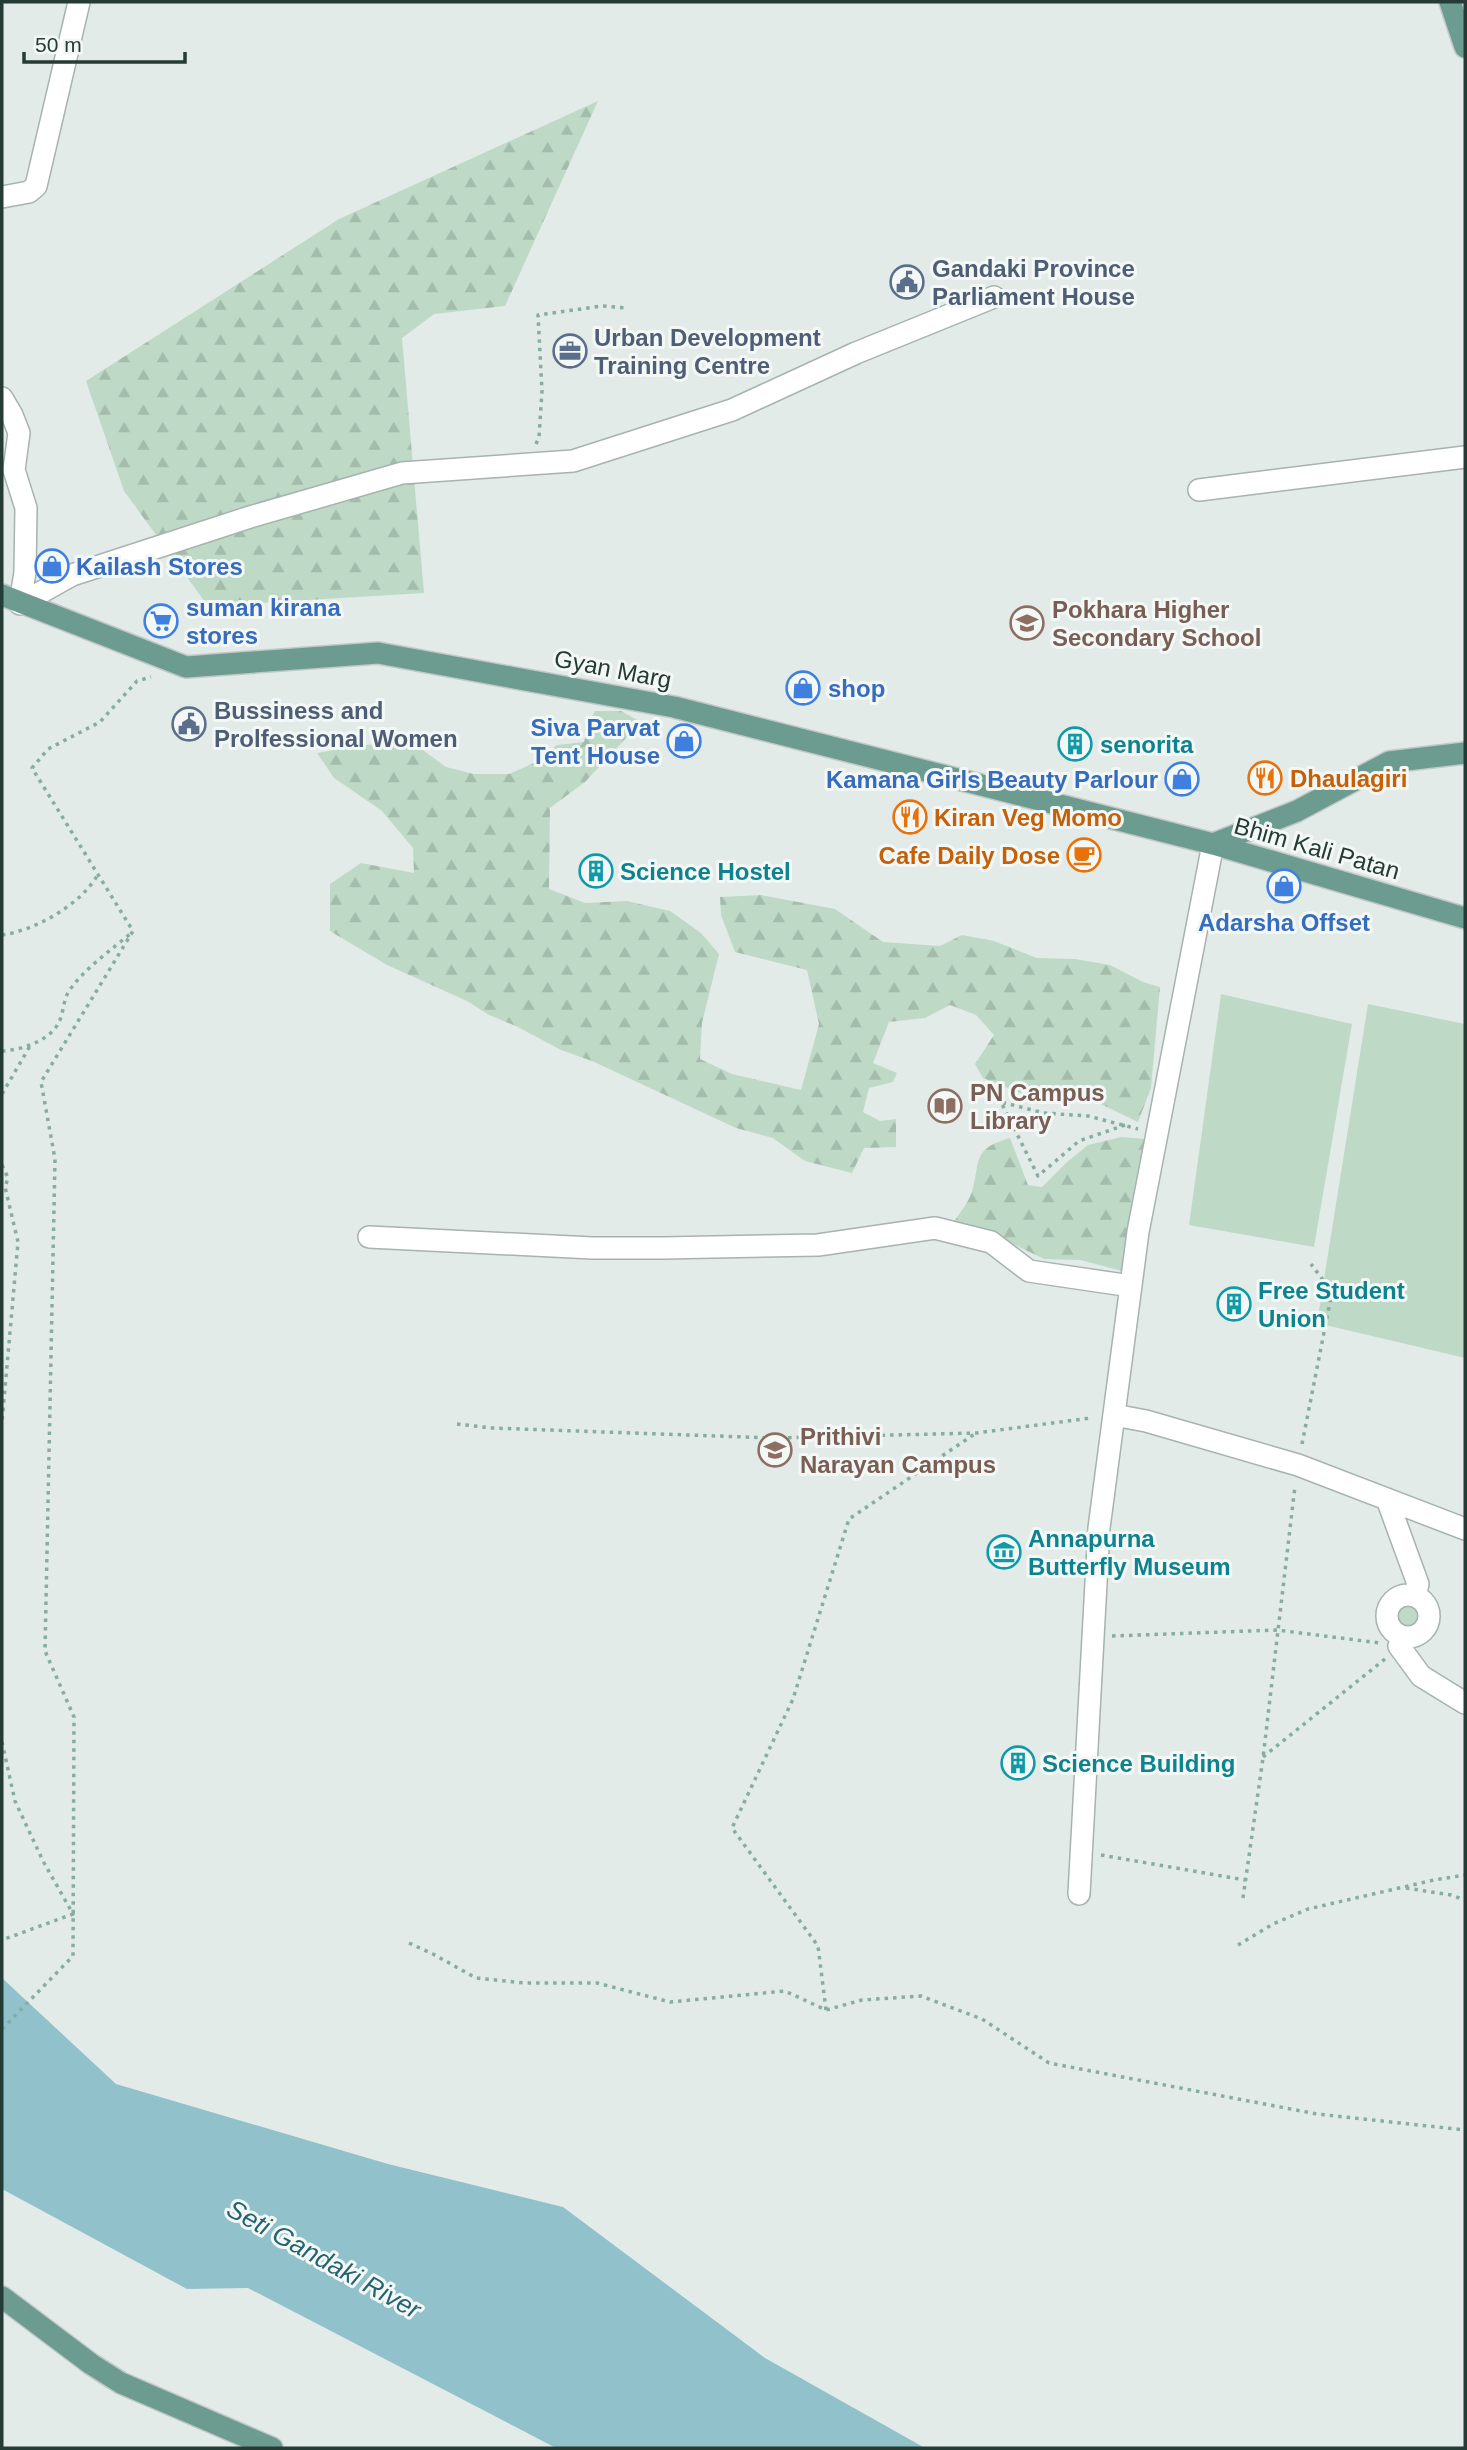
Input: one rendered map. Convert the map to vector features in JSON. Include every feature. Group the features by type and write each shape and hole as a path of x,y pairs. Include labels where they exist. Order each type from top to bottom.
{"main road":[{"path":"1450,2 1465,47"},
{"name":"Gyan Marg","path":"11,599 186,667 378,653 674,707 1213,844"},
{"name":"Bhim Kali Patan","path":"1213,844 1297,811 1389,762 1465,753"},
{"name":"Bhim Kali Patan","path":"1213,844 1465,918"},
{"path":"2,2297 91,2364 121,2383 272,2448"}],"street":[{"path":"2,197 29,192 36,186 79,2"},
{"path":"1461,2 1465,15"},
{"path":"11,599 72,575 250,517 402,473 573,461 732,410 869,348 993,297"},
{"path":"2,398 19,433 14,470 26,508 25,572 11,599"},
{"path":"1199,490 1465,457"},
{"path":"1079,1894 1099,1528 1138,1232 1213,844"},
{"path":"369,1237 592,1248 663,1248 818,1245 935,1228 991,1242 1029,1271 1131,1286"},
{"path":"1114,1415 1298,1465 1465,1529"},
{"path":"1387,1499 1418,1584 1415,1596 1399,1597 1389,1608 1388,1622 1421,1676 1465,1703"}],"path":[{"path":"529,466 539,437 542,391 538,316 602,306 627,308"},
{"path":"133,931 32,768 48,749 100,723 137,681 186,667"},
{"path":"2,935 11,934 62,912 91,888 98,874"},
{"path":"2,1051 31,1045 49,1034 59,1024 68,992 133,931"},
{"path":"2,2029 73,1956 74,1717 45,1651 55,1159 41,1082 133,931"},
{"path":"2,1094 31,1045"},
{"path":"1125,1125 1079,1141 1038,1176 1001,1102 1044,1113 1088,1116 1125,1125 1157,1135"},
{"path":"2,1165 8,1178 5,1187 18,1242 2,1422"},
{"path":"1242,1898 1263,1758 1298,1465 1332,1292 1311,1264"},
{"path":"457,1424 492,1428 773,1438 976,1433 1114,1415"},
{"path":"826,2011 818,1946 732,1828 793,1699 849,1519 976,1433"},
{"path":"1093,1637 1277,1630 1401,1641"},
{"path":"1263,1758 1366,1676 1401,1641"},
{"path":"2,1742 15,1801 43,1861 73,1914"},
{"path":"1081,1852 1245,1880"},
{"path":"1238,1945 1273,1924 1308,1909 1465,1875"},
{"path":"1404,1888 1451,1895 1465,1900"},
{"path":"2,1940 73,1914"},
{"path":"408,1943 477,1978 525,1983 597,1983 670,2002 785,1991 826,2011 862,2000 921,1996 982,2019 1049,2063 1317,2114 1465,2130"}],"green space":[{"path":"598,101 505,306 434,314 402,338 424,593 208,606 124,491 86,381 339,219"},
{"path":"595,711 621,711 641,722 585,782 550,808 549,889 585,903 627,901 670,911 701,933 719,954 702,1023 700,1059 732,1074 801,1090 819,1024 807,970 735,952 721,915 720,897 761,895 835,909 883,942 940,946 962,935 994,941 1037,958 1075,959 1110,965 1143,982 1160,987 1151,1088 1138,1122 1082,1095 1035,1099 983,1078 975,1064 994,1035 976,1015 950,1005 925,1018 889,1022 873,1063 897,1073 893,1082 869,1088 863,1112 880,1121 896,1119 896,1147 864,1148 852,1173 805,1161 773,1138 736,1128 592,1061 561,1050 489,1015 467,1001 387,965 330,931 330,884 361,863 414,873 413,848 382,811 334,778 317,753 362,745 413,743 446,767 474,774 509,774 534,763 557,745 584,742 588,723"},
{"path":"1221,994 1352,1024 1314,1247 1189,1225"},
{"path":"1368,1004 1465,1024 1465,1358 1317,1323"},
{"path":"1121,1137 1146,1139 1126,1272 1080,1260 1044,1259 993,1234 952,1225 972,1192 983,1152 998,1142 1010,1138 1028,1185 1042,1187 1088,1145"},
{"path":"1408,1601 1419,1605 1423,1616 1419,1627 1408,1631 1397,1627 1393,1616 1397,1605"}],"water":[{"name":"Seti Gandaki River","path":"2,1978 116,2084 388,2164 563,2207 765,2358 925,2448 556,2448 248,2288 187,2289 2,2189"}],"place":[{"name":"Gandaki Province Parliament House","path":"907,282"},
{"name":"Urban Development Training Centre","path":"570,351"},
{"name":"Kailash Stores","path":"52,566"},
{"name":"suman kirana stores","path":"161,621"},
{"name":"Pokhara Higher Secondary School","path":"1027,623"},
{"name":"shop","path":"803,688"},
{"name":"Bussiness and Prolfessional Women","path":"189,724"},
{"name":"Siva Parvat Tent House","path":"684,741"},
{"name":"senorita","path":"1075,744"},
{"name":"Dhaulagiri","path":"1265,778"},
{"name":"Kamana Girls Beauty Parlour","path":"1182,779"},
{"name":"Kiran Veg Momo","path":"910,817"},
{"name":"Cafe Daily Dose","path":"1084,855"},
{"name":"Science Hostel","path":"596,871"},
{"name":"Adarsha Offset","path":"1284,886"},
{"name":"PN Campus Library","path":"945,1106"},
{"name":"Free Student Union","path":"1234,1304"},
{"name":"Prithivi Narayan Campus","path":"775,1450"},
{"name":"Annapurna Butterfly Museum","path":"1004,1552"},
{"name":"Science Building","path":"1018,1763"}]}
